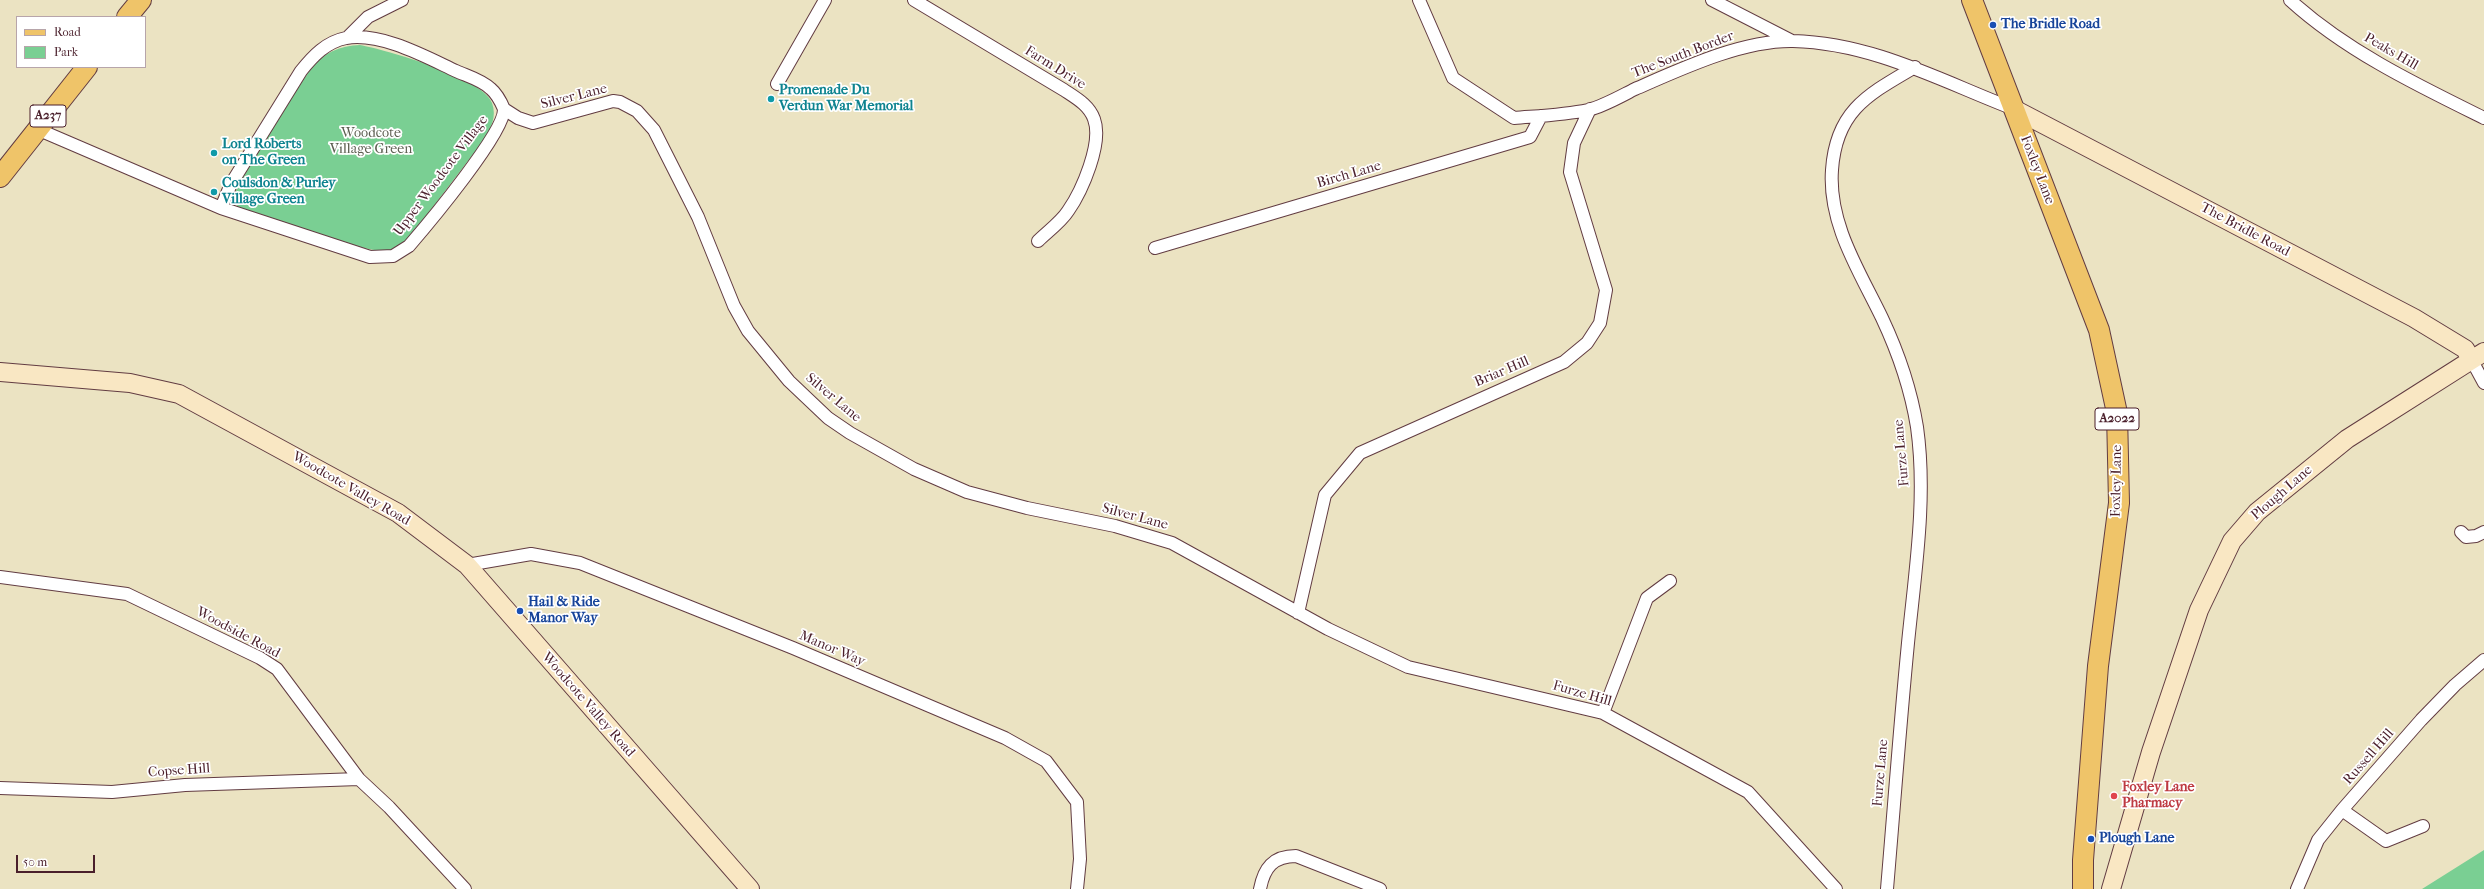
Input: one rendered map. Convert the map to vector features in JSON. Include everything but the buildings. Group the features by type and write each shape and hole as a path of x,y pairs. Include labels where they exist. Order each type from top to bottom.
{"main road":[{"path":"128,16 141,0"},
{"name":"Foxley Lane","path":"1972,0 2099,330 2117,413 2119,503 2098,666 2083,860 2083,889"},
{"name":"A237","path":"0,176 86,68"}],"street":[{"path":"348,37 368,17 402,0"},
{"path":"777,84 826,0"},
{"name":"Farm Drive","path":"914,0 1064,90 1082,102 1094,119 1096,128 1096,150 1074,199 1068,212 1038,241"},
{"name":"The South Border","path":"1419,0 1453,78 1514,118 1590,110 1678,70 1743,48 1792,41 1832,44 1867,51 1916,67 2014,108"},
{"path":"1712,0 1792,41"},
{"name":"Peaks Hill","path":"2290,0 2331,33 2381,64 2484,118"},
{"name":"Upper Woodcote Village","path":"38,129 221,208 357,254 380,258 393,256 409,246 501,124 504,109 491,89 484,84 410,50 380,41 348,37 325,46 314,55 301,71 231,184 221,208"},
{"name":"Furze Lane","path":"1887,889 1916,557 1921,491 1920,455 1913,409 1902,367 1883,320 1841,231 1833,197 1832,170 1838,138 1853,108 1867,96 1916,67"},
{"name":"Silver Lane","path":"504,109 518,118 533,123 614,101 637,111 654,130 668,156 698,217 734,306 748,331 789,381 828,418 850,433 914,469 967,492 1026,508 1115,526 1172,543 1261,590 1298,613"},
{"name":"The Bridle Road","path":"2014,108 2414,318 2478,356"},
{"name":"Briar Hill","path":"1298,613 1325,495 1360,453 1564,362 1587,343 1600,323 1606,290 1570,172 1574,143 1590,110"},
{"name":"Birch Lane","path":"1155,248 1530,137 1541,116"},
{"path":"2478,356 2484,383"},
{"name":"Plough Lane","path":"2111,889 2151,752 2199,610 2232,542 2258,512 2347,439 2478,356"},
{"name":"Woodcote Valley Road","path":"0,372 130,383 179,394 398,513 467,566 750,889"},
{"path":"2461,532 2466,537 2476,536 2484,532"},
{"name":"Manor Way","path":"467,566 531,554 580,563 793,648 1012,742 1046,760 1077,802 1080,859 1077,889"},
{"name":"Woodside Road","path":"0,576 127,594 260,658 277,669 359,779 389,807 465,889"},
{"path":"1603,714 1647,598 1670,581"},
{"name":"Furze Hill","path":"1298,613 1408,667 1603,714 1748,792 1836,889"},
{"name":"Russell Hill","path":"2296,889 2318,840 2342,810 2431,710 2455,685 2484,660"},
{"name":"Copse Hill","path":"0,788 112,792 185,784 359,779"},
{"path":"2342,810 2386,841 2422,826"},
{"path":"1260,889 1267,868 1272,862 1287,856 1296,856 1380,889"}],"green space":[{"name":"Woodcote Village Green","path":"360,45 432,66 471,84 485,93 492,103 494,113 494,118 484,140 410,237 400,246 388,251 360,247 290,227 240,208 234,199 244,175 311,68 321,58 339,48"},
{"path":"2484,850 2484,889 2422,889"}],"place":[{"name":"The Bridle Road","path":"1993,25"},
{"name":"Promenade Du Verdun War Memorial","path":"771,99"},
{"name":"Lord Roberts on The Green","path":"214,153"},
{"name":"Coulsdon & Purley Village Green","path":"214,192"},
{"name":"Hail & Ride Manor Way","path":"520,611"},
{"name":"Foxley Lane Pharmacy","path":"2114,796"},
{"name":"Plough Lane","path":"2091,839"}]}
